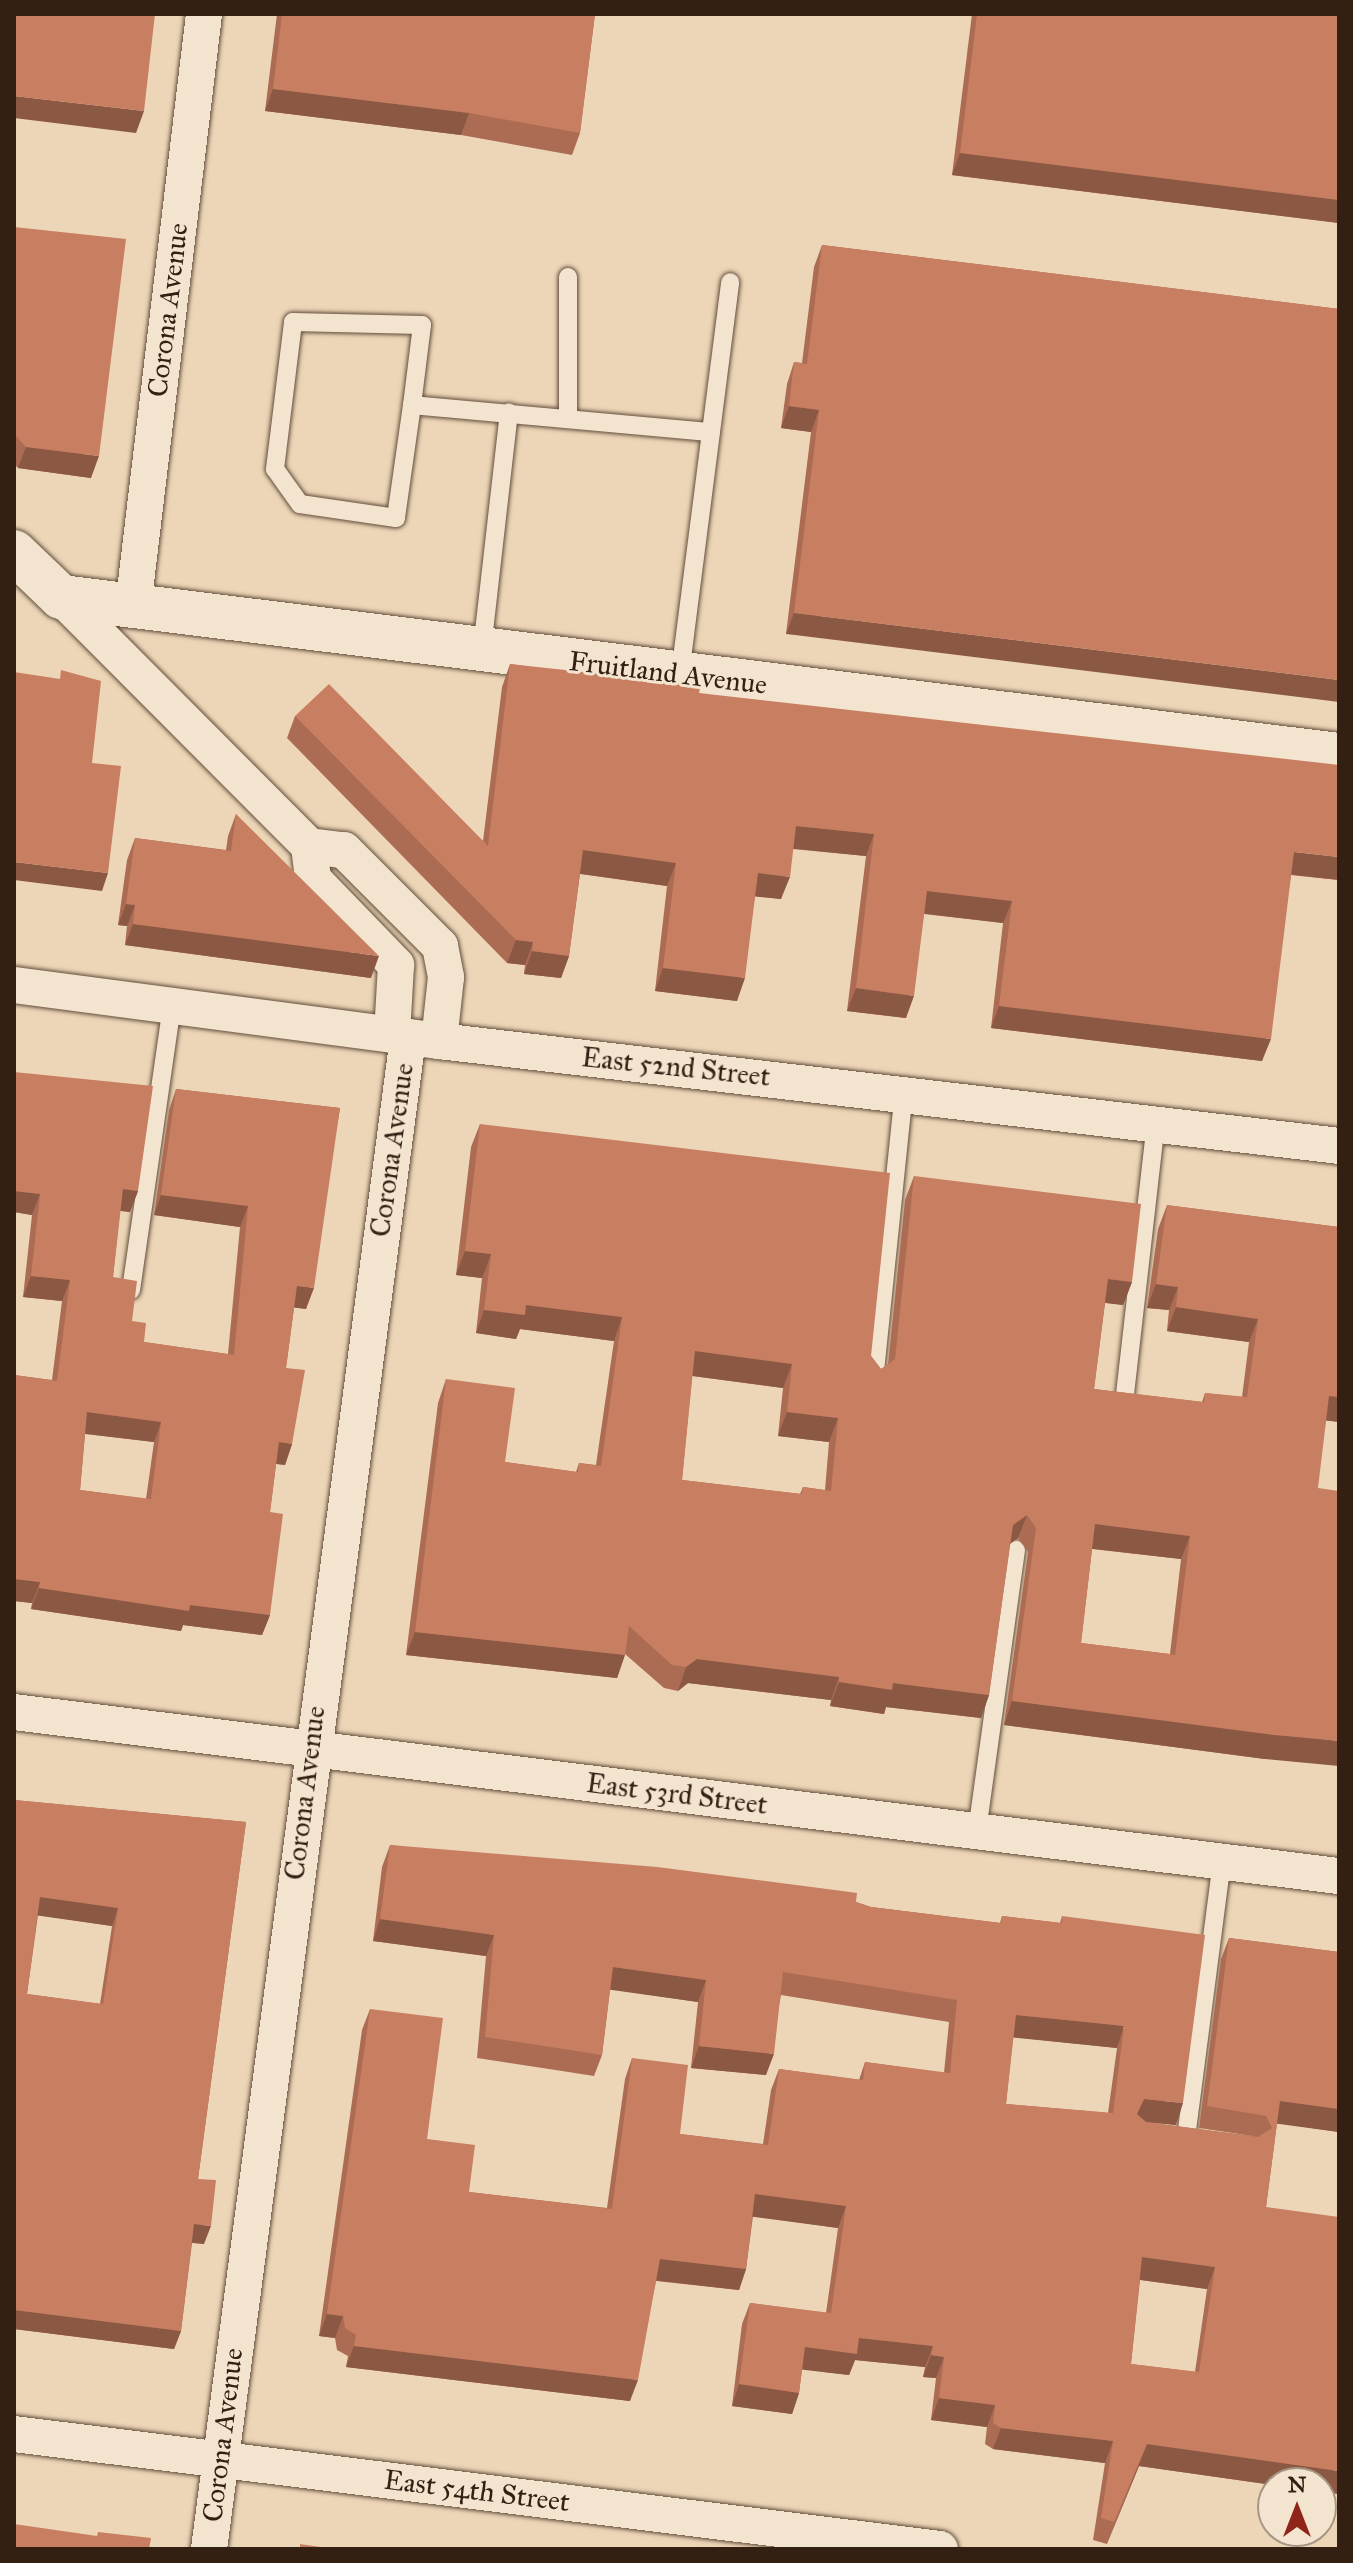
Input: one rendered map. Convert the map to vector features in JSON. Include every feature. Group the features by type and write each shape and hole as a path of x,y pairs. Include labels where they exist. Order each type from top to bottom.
{"street":[{"name":"Corona Avenue","path":"133,607 204,14"},
{"path":"14,552 309,846"},
{"name":"Fruitland Avenue","path":"61,597 1339,755"},
{"name":"Corona Avenue","path":"209,2549 311,1748 413,1037 446,977 440,946 344,850 309,846 313,879 396,965 413,1037"},
{"name":"East 52nd Street","path":"14,985 413,1037 1339,1146"},
{"name":"East 53rd Street","path":"14,1712 1339,1876"},
{"name":"East 54th Street","path":"14,2434 940,2549"}],"lane":[{"path":"568,277 568,418"},
{"path":"680,674 730,282"},
{"path":"293,322 422,325 412,405 396,518 300,504 275,469 293,322"},
{"path":"412,405 711,432"},
{"path":"482,650 509,413"},
{"path":"131,1290 172,1004"},
{"path":"874,1381 904,1093"},
{"path":"1124,1403 1156,1124"},
{"path":"977,1831 1016,1550"},
{"path":"1212,2141 1178,2137 1222,1861"}],"building":[{"path":"14,14 155,14 144,111 14,96"},
{"path":"282,14 595,14 580,133 469,113 273,89"},
{"path":"977,14 1339,14 1339,200 960,153"},
{"path":"14,227 126,239 99,456 26,447 14,434"},
{"path":"822,245 1339,309 1339,680 794,613 819,410 789,406 794,362 807,364"},
{"path":"510,664 701,685 699,693 1339,765 1339,857 1294,852 1271,1039 999,1006 1012,901 927,891 914,996 856,988 874,834 796,826 790,877 758,873 745,978 663,968 676,863 583,850 569,956 532,951 533,942 516,940 295,716 329,684 488,846"},
{"path":"61,670 101,681 92,763 121,766 108,873 14,862 14,672 60,679"},
{"path":"236,814 379,956 133,924 135,905 126,904 135,838 231,851"},
{"path":"14,1072 153,1086 138,1191 123,1189 113,1277 137,1281 132,1321 146,1323 144,1342 234,1355 248,1206 161,1195 176,1089 340,1108 314,1288 297,1286 286,1368 305,1370 292,1444 279,1442 270,1512 283,1514 270,1615 190,1605 189,1611 39,1588 40,1582 14,1579 14,1375 57,1381 70,1280 31,1276 40,1194 14,1191","holes":["87,1412 161,1422 151,1499 80,1490"]},
{"path":"480,1124 890,1173 871,1356 881,1369 895,1359 914,1176 1141,1204 1132,1282 1108,1279 1094,1389 1204,1402 1205,1393 1247,1397 1258,1319 1176,1307 1178,1287 1156,1284 1167,1205 1339,1227 1339,1397 1329,1396 1318,1488 1339,1491 1339,1741 1012,1701 1036,1528 1027,1515 1013,1525 989,1695 893,1683 892,1690 839,1682 839,1677 697,1659 686,1667 672,1665 629,1626 625,1655 415,1632 446,1379 515,1388 505,1462 578,1472 579,1463 601,1466 622,1317 526,1305 525,1315 484,1310 491,1254 465,1251","holes":["695,1351 792,1364 787,1412 838,1418 831,1491 803,1487 802,1494 682,1480","1095,1524 1190,1536 1175,1655 1081,1643"]},
{"path":"14,1800 246,1822 198,2179 216,2180 211,2226 194,2224 181,2331 14,2310","holes":["40,1897 118,1908 103,2004 27,1994"]},
{"path":"390,1845 657,1867 857,1893 856,1902 871,1907 1001,1923 1002,1916 1062,1923 1062,1916 1205,1935 1183,2103 1144,2099 1137,2114 1146,2122 1258,2137 1272,2128 1266,2116 1207,2106 1229,1938 1339,1952 1339,2109 1280,2101 1266,2207 1339,2217 1339,2471 1337,2467 1311,2467 1147,2444 1114,2522 1101,2518 1113,2441 1001,2428 993,2423 995,2405 939,2398 944,2357 931,2355 933,2346 859,2338 857,2354 805,2347 799,2393 739,2384 750,2303 831,2313 846,2206 755,2194 746,2269 660,2259 638,2380 354,2346 356,2335 345,2328 343,2316 327,2314 370,2009 443,2018 427,2139 475,2145 469,2192 612,2209 632,2058 688,2065 680,2134 768,2145 779,2069 863,2080 865,2062 950,2073 957,2000 783,1972 774,2054 699,2046 706,1980 613,1967 602,2055 485,2037 494,1935 380,1919","holes":["1016,2015 1124,2026 1113,2113 1006,2104","1142,2257 1215,2267 1199,2372 1131,2364"]},
{"path":"14,2524 97,2536 98,2532 151,2538 149,2549 14,2549"},
{"path":"300,2544 334,2549 300,2549"}]}
